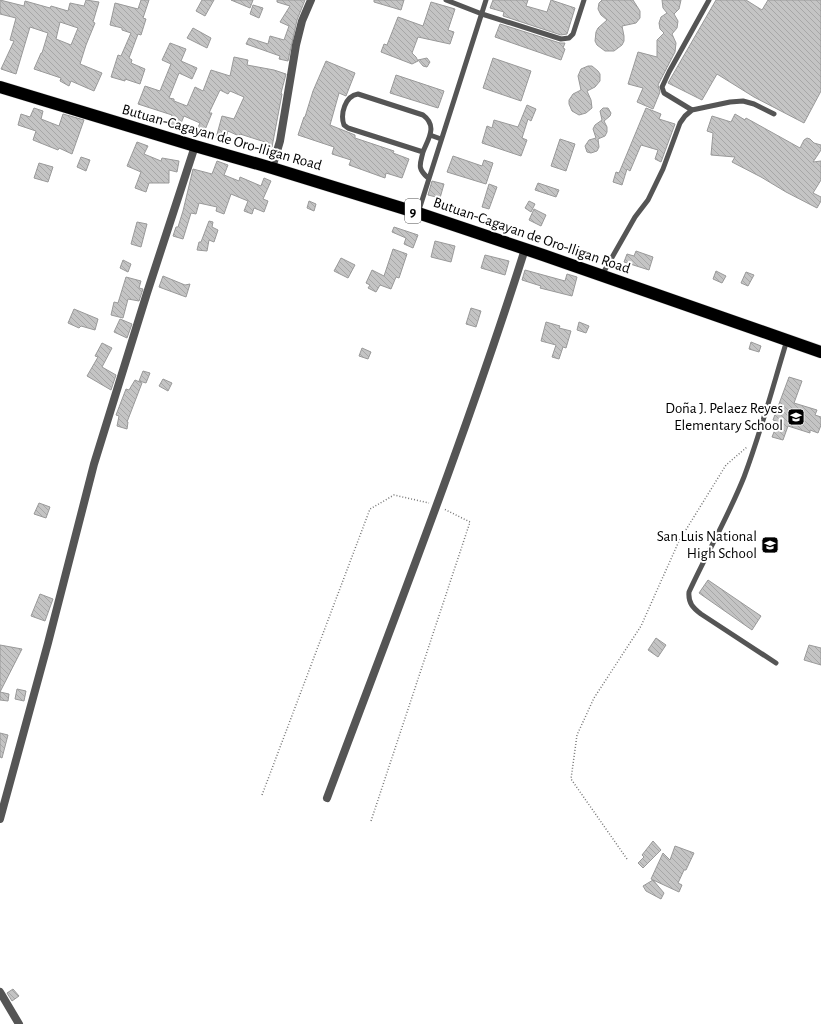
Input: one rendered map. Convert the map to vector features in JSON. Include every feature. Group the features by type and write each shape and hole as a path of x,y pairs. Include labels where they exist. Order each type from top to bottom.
{"highway":[{"name":"Butuan-Cagayan de Oro-Iligan Road","path":"0,87 418,213 602,275 821,352"}],"street":[{"path":"272,168 280,141 296,45 302,21 311,0"},
{"path":"0,820 48,643 94,464 147,293 195,146"},
{"path":"327,798 478,393 525,249"},
{"path":"0,992 19,1024"}],"lane":[{"path":"446,0 482,14 561,39 565,39 573,34 584,0"},
{"path":"418,213 486,0"},
{"path":"692,110 664,93 662,87 709,0"},
{"path":"423,152 348,128 344,125 342,120 346,103 353,95 358,94 423,115 427,118 431,126 430,135 423,152 420,170 428,178"},
{"path":"602,275 635,217 648,200 663,169 680,123 692,110 730,102 743,101 754,104 774,114"},
{"path":"430,135 441,139"},
{"path":"776,662 701,614 692,607 688,600 689,592 732,505 757,438 786,340"}],"path":[{"path":"627,859 571,779 577,735 594,698 641,626 679,541 726,465 757,438"},
{"path":"262,795 370,508 394,495 437,505 470,522 371,821"}],"building":[{"path":"0,0 24,6 25,1 68,11 70,3 84,6 86,0 99,2 93,22 95,23 80,64 102,73 94,91 71,81 69,86 60,81 61,78 34,69 42,53 48,33 30,27 16,74 1,69 14,41 10,40 16,18 0,14","holes":["60,22 78,28 71,45 56,39"]},
{"path":"141,0 149,0 143,18 146,19 141,35 138,34 129,58 132,60 131,63 145,69 140,84 125,79 125,81 111,77 118,55 121,56 131,33 122,30 122,28 110,25 115,3 138,9"},
{"path":"202,0 214,0 205,16 196,11"},
{"path":"231,0 253,0 250,8"},
{"path":"277,0 305,0 297,20 288,61 279,59 280,56 246,44 249,38 268,44 270,36 284,40 289,26 280,22 290,6 277,2"},
{"path":"374,0 404,0 401,10 374,2"},
{"path":"493,0 528,0 526,6 547,12 551,0 575,8 567,34 561,35 503,16 504,12 490,8"},
{"path":"602,0 633,0 640,11 640,18 636,23 622,26 624,41 622,45 614,51 605,51 597,45 595,41 598,28 607,20 601,15 598,9 599,3"},
{"path":"662,0 681,0 679,9 674,14 678,21 677,28 672,34 676,43 675,52 658,85 660,92 653,109 637,102 643,88 628,84 638,52 657,57 657,40 664,33 660,29 659,23 661,17 667,13 663,8"},
{"path":"716,0 746,0 762,10 768,0 821,0 821,91 804,123 754,97 717,74 702,100 668,83"},
{"path":"431,2 455,9 448,30 454,32 450,44 418,37 412,53 418,61 412,64 381,52 384,44 387,45 398,17 423,26"},
{"path":"253,5 263,8 259,18 250,14"},
{"path":"500,24 560,43 565,43 563,48 565,49 561,60 495,37"},
{"path":"193,28 211,38 207,48 187,38"},
{"path":"170,43 186,49 181,61 197,68 192,79 179,73 169,98 187,106 195,87 203,91 211,70 230,76 234,57 248,60 247,65 286,74 281,93 272,147 265,145 265,142 240,134 239,136 228,131 225,140 216,138 222,116 234,119 244,97 230,91 228,94 220,90 209,113 212,113 202,137 195,134 200,123 184,116 179,128 168,124 172,115 138,104 145,86 160,91 171,64 162,60"},
{"path":"427,58 430,62 427,67 423,66 418,60"},
{"path":"493,58 531,71 521,101 483,88"},
{"path":"326,61 355,73 346,96 339,93 330,125 355,135 355,138 394,151 393,153 409,159 402,178 386,173 385,178 349,165 351,160 332,154 334,147 298,135 313,91"},
{"path":"592,66 598,71 600,74 600,81 595,87 587,91 591,100 592,108 586,113 579,115 572,111 569,100 573,94 581,90 578,76 581,69"},
{"path":"396,75 444,91 438,108 390,93"},
{"path":"527,105 536,109 531,121 528,119 522,138 527,140 521,156 482,143 487,126 492,128 494,120 518,127"},
{"path":"34,108 43,111 41,119 59,126 63,114 84,120 72,154 59,148 58,150 33,140 36,131 18,125 21,114 30,117"},
{"path":"603,108 608,108 611,113 610,116 604,121 607,127 607,132 605,136 598,139 599,147 597,151 591,153 587,152 585,146 589,140 596,138 593,129 595,125 602,120 600,111"},
{"path":"646,108 661,114 659,119 675,124 661,162 655,159 658,150 641,145 630,171 627,169 622,185 613,182 616,172 619,173"},
{"path":"735,114 745,120 746,118 800,148 804,140 807,138 814,143 821,145 821,150 813,162 821,161 821,180 813,193 821,197 821,201 817,208 732,162 735,157 711,155 713,133 707,131 712,116 731,122"},
{"path":"560,139 575,144 566,171 551,166"},
{"path":"137,142 148,146 144,154 161,161 162,158 179,161 177,172 169,170 169,183 149,183 146,192 135,188 141,172 127,166"},
{"path":"453,156 482,166 484,160 493,163 486,184 447,172"},
{"path":"81,157 90,160 86,171 77,167"},
{"path":"217,161 228,165 224,175 239,181 240,177 261,186 264,178 271,181 263,199 268,201 264,212 254,208 252,214 244,211 248,201 231,194 224,214 216,211 217,207 199,203 196,214 191,213 183,239 173,236 176,227 178,227 183,211 193,169 212,174"},
{"path":"39,163 53,167 48,182 34,178"},
{"path":"432,181 444,184 440,198 428,195"},
{"path":"538,183 559,190 556,197 535,190"},
{"path":"489,184 497,187 489,209 482,207"},
{"path":"309,201 316,204 314,211 307,208"},
{"path":"529,201 535,204 531,212 525,208"},
{"path":"534,209 546,215 541,226 529,220"},
{"path":"209,221 213,222 212,227 218,230 214,242 209,240 207,251 197,250 199,242 201,242"},
{"path":"137,222 147,224 141,247 131,244"},
{"path":"394,227 418,235 413,248 404,244 406,238 392,232"},
{"path":"435,241 455,246 451,262 431,257"},
{"path":"393,249 407,254 399,278 396,277 391,289 380,285 376,292 368,288 370,285 366,283 372,270 384,276"},
{"path":"636,251 653,257 649,270 624,262 627,254 634,256"},
{"path":"485,255 509,261 505,275 481,268"},
{"path":"341,258 355,265 348,278 334,271"},
{"path":"123,260 131,264 128,272 120,268"},
{"path":"525,270 565,281 567,274 577,277 572,296 540,288 541,286 522,280"},
{"path":"716,271 726,276 722,283 713,279"},
{"path":"746,272 754,275 748,286 741,283"},
{"path":"163,276 185,285 190,284 186,297 159,287"},
{"path":"126,277 141,281 139,288 143,289 139,301 128,299 123,318 111,315 114,302 118,303"},
{"path":"471,308 481,311 476,327 466,324"},
{"path":"74,309 98,319 95,330 81,326 79,328 68,323"},
{"path":"120,319 132,324 127,338 114,332"},
{"path":"546,322 560,326 559,328 571,331 566,348 563,347 559,359 552,357 556,345 541,341"},
{"path":"579,322 589,326 586,333 577,330"},
{"path":"751,342 761,346 759,352 749,349"},
{"path":"102,343 112,348 102,367 116,375 111,390 87,376 98,357 95,356"},
{"path":"362,348 371,352 368,359 359,356"},
{"path":"143,371 150,373 146,383 139,381"},
{"path":"789,377 802,381 794,403 817,410 815,415 821,417 821,425 818,433 810,430 810,433 788,426 783,440 772,437 778,422 773,420"},
{"path":"163,379 172,383 168,391 159,386"},
{"path":"135,380 142,383 127,422 127,429 117,426 119,416 116,415 126,389 129,390"},
{"path":"39,503 50,507 46,518 34,514"},
{"path":"708,580 761,616 752,630 699,593"},
{"path":"40,594 53,599 45,621 31,616"},
{"path":"656,638 666,645 658,657 648,650"},
{"path":"0,645 22,649 0,692"},
{"path":"809,645 821,648 821,665 804,660"},
{"path":"17,689 26,691 24,701 15,699"},
{"path":"0,692 9,694 8,701 0,700"},
{"path":"0,733 8,735 2,758 0,757"},
{"path":"653,841 661,850 643,868 638,863 644,857 642,855"},
{"path":"675,846 694,853 678,883 682,885 679,892 651,879 663,853 670,860"},
{"path":"653,880 664,893 661,899 646,891 643,886"},
{"path":"13,989 19,996 12,1001 7,993"}],"place":[{"name":"Doña J. Pelaez Reyes Elementary School","path":"796,417"},
{"name":"San Luis National High School","path":"770,545"}]}
